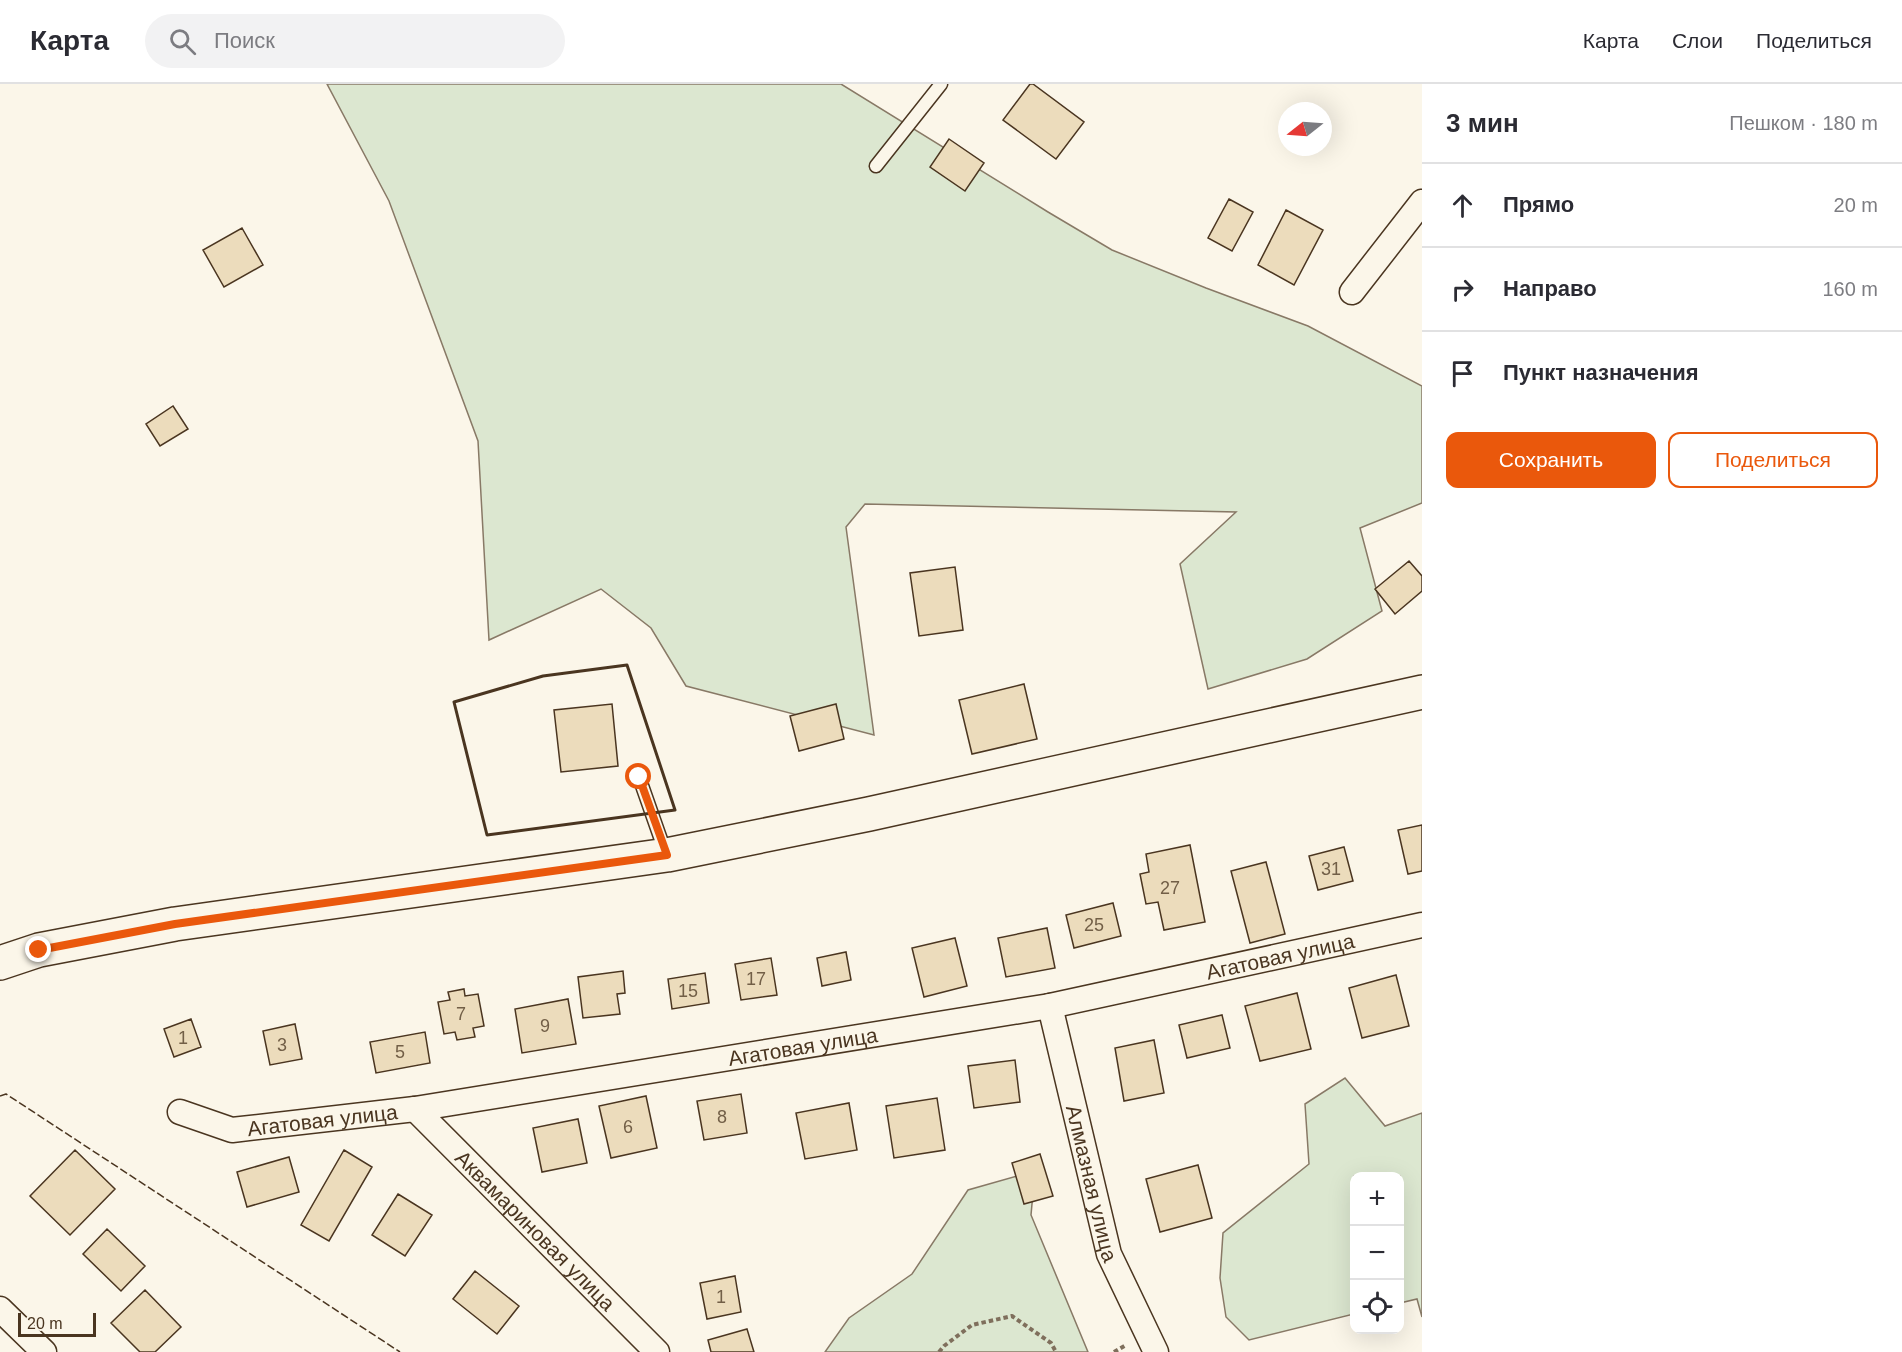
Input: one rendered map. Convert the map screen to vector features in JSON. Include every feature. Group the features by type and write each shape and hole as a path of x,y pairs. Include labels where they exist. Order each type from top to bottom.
{"street":[{"path":"1352,292 1422,202"},
{"path":"0,963 39,950 175,924 667,855 881,811 1422,692"},
{"name":"Агатовая улица","path":"180,1112 232,1130 415,1109 1050,1006 1422,925"},
{"name":"Алмазная улица","path":"1050,1006 1110,1254 1156,1352"},
{"name":"Аквамариновая улица","path":"415,1109 657,1352"},
{"path":"0,1309 44,1352"}],"lane":[{"path":"876,166 941,84"},
{"path":"639,777 667,855"}],"path":[{"path":"939,1352 972,1325 1012,1317 1051,1343 1056,1352"}],"green space":[{"path":"327,84 841,84 1112,250 1308,326 1422,386 1422,503 1360,528 1382,611 1307,659 1208,689 1180,564 1236,512 865,504 846,527 874,735 686,686 651,628 601,589 489,640 478,441 389,201"},
{"path":"1345,1078 1385,1126 1422,1113 1422,1317 1417,1299 1404,1302 1404,1172 1350,1172 1350,1315 1249,1340 1226,1317 1220,1278 1223,1233 1309,1164 1305,1104"},
{"path":"1035,1171 1031,1215 1088,1352 825,1352 849,1318 912,1274 968,1190"}],"building":[{"path":"1030,84 1084,122 1056,159 1003,120"},
{"path":"949,139 984,163 965,191 930,167"},
{"path":"1229,199 1253,212 1232,251 1208,238"},
{"path":"1286,210 1323,230 1294,285 1258,265"},
{"path":"242,228 263,265 224,287 203,250"},
{"path":"173,406 188,429 160,446 146,424"},
{"path":"1409,561 1422,576 1422,591 1395,614 1375,589"},
{"path":"955,567 963,630 919,636 910,573"},
{"path":"1024,684 1037,739 972,754 959,700"},
{"path":"612,704 618,766 561,772 554,710"},
{"path":"836,704 844,739 799,751 790,716"},
{"path":"1422,825 1422,871 1408,874 1398,830"},
{"path":"1190,845 1205,922 1164,930 1158,902 1146,904 1140,874 1149,872 1146,854"},
{"path":"1344,847 1353,881 1318,890 1309,856"},
{"path":"1266,862 1285,934 1250,943 1231,871"},
{"path":"1113,903 1121,936 1074,948 1066,915"},
{"path":"1047,928 1055,968 1006,977 998,938"},
{"path":"955,938 967,986 924,997 912,948"},
{"path":"846,952 851,980 822,986 817,958"},
{"path":"771,958 777,995 741,1000 735,964"},
{"path":"623,971 625,993 617,994 620,1014 583,1018 578,977"},
{"path":"705,973 709,1003 672,1009 668,979"},
{"path":"1396,975 1409,1026 1362,1038 1349,988"},
{"path":"464,989 465,996 478,994 484,1026 473,1028 475,1037 457,1040 455,1032 444,1034 438,1002 450,1000 448,992"},
{"path":"1297,993 1311,1049 1260,1061 1245,1006"},
{"path":"568,999 576,1044 522,1053 515,1009"},
{"path":"1222,1015 1230,1048 1187,1058 1179,1025"},
{"path":"191,1019 201,1047 174,1057 164,1029"},
{"path":"295,1024 302,1059 270,1065 263,1031"},
{"path":"425,1032 430,1063 376,1073 370,1042"},
{"path":"1154,1040 1164,1093 1124,1101 1115,1048"},
{"path":"1015,1060 1020,1102 974,1108 968,1066"},
{"path":"741,1094 747,1133 704,1140 697,1101"},
{"path":"646,1096 657,1148 611,1158 599,1106"},
{"path":"937,1098 945,1150 894,1158 886,1106"},
{"path":"849,1103 857,1150 805,1159 796,1113"},
{"path":"578,1119 587,1163 542,1172 533,1128"},
{"path":"75,1150 115,1189 70,1235 30,1196"},
{"path":"344,1150 372,1167 329,1241 301,1225"},
{"path":"1040,1154 1053,1196 1024,1204 1012,1163"},
{"path":"289,1157 299,1192 247,1207 237,1172"},
{"path":"1198,1165 1212,1218 1160,1232 1146,1179"},
{"path":"398,1194 432,1215 405,1256 372,1235"},
{"path":"107,1229 145,1266 121,1291 83,1254"},
{"path":"475,1271 519,1306 497,1334 453,1299"},
{"path":"735,1276 741,1312 707,1319 700,1283"},
{"path":"145,1290 181,1327 155,1352 140,1352 111,1323"},
{"path":"747,1329 754,1352 711,1352 708,1340"}],"fence":[{"path":"0,1096 6,1094 400,1352"}],"wall":[{"path":"627,665 675,810 487,835 454,702 543,676 627,665"}],"route":[{"path":"39,950 175,924 667,855 639,777"}]}
